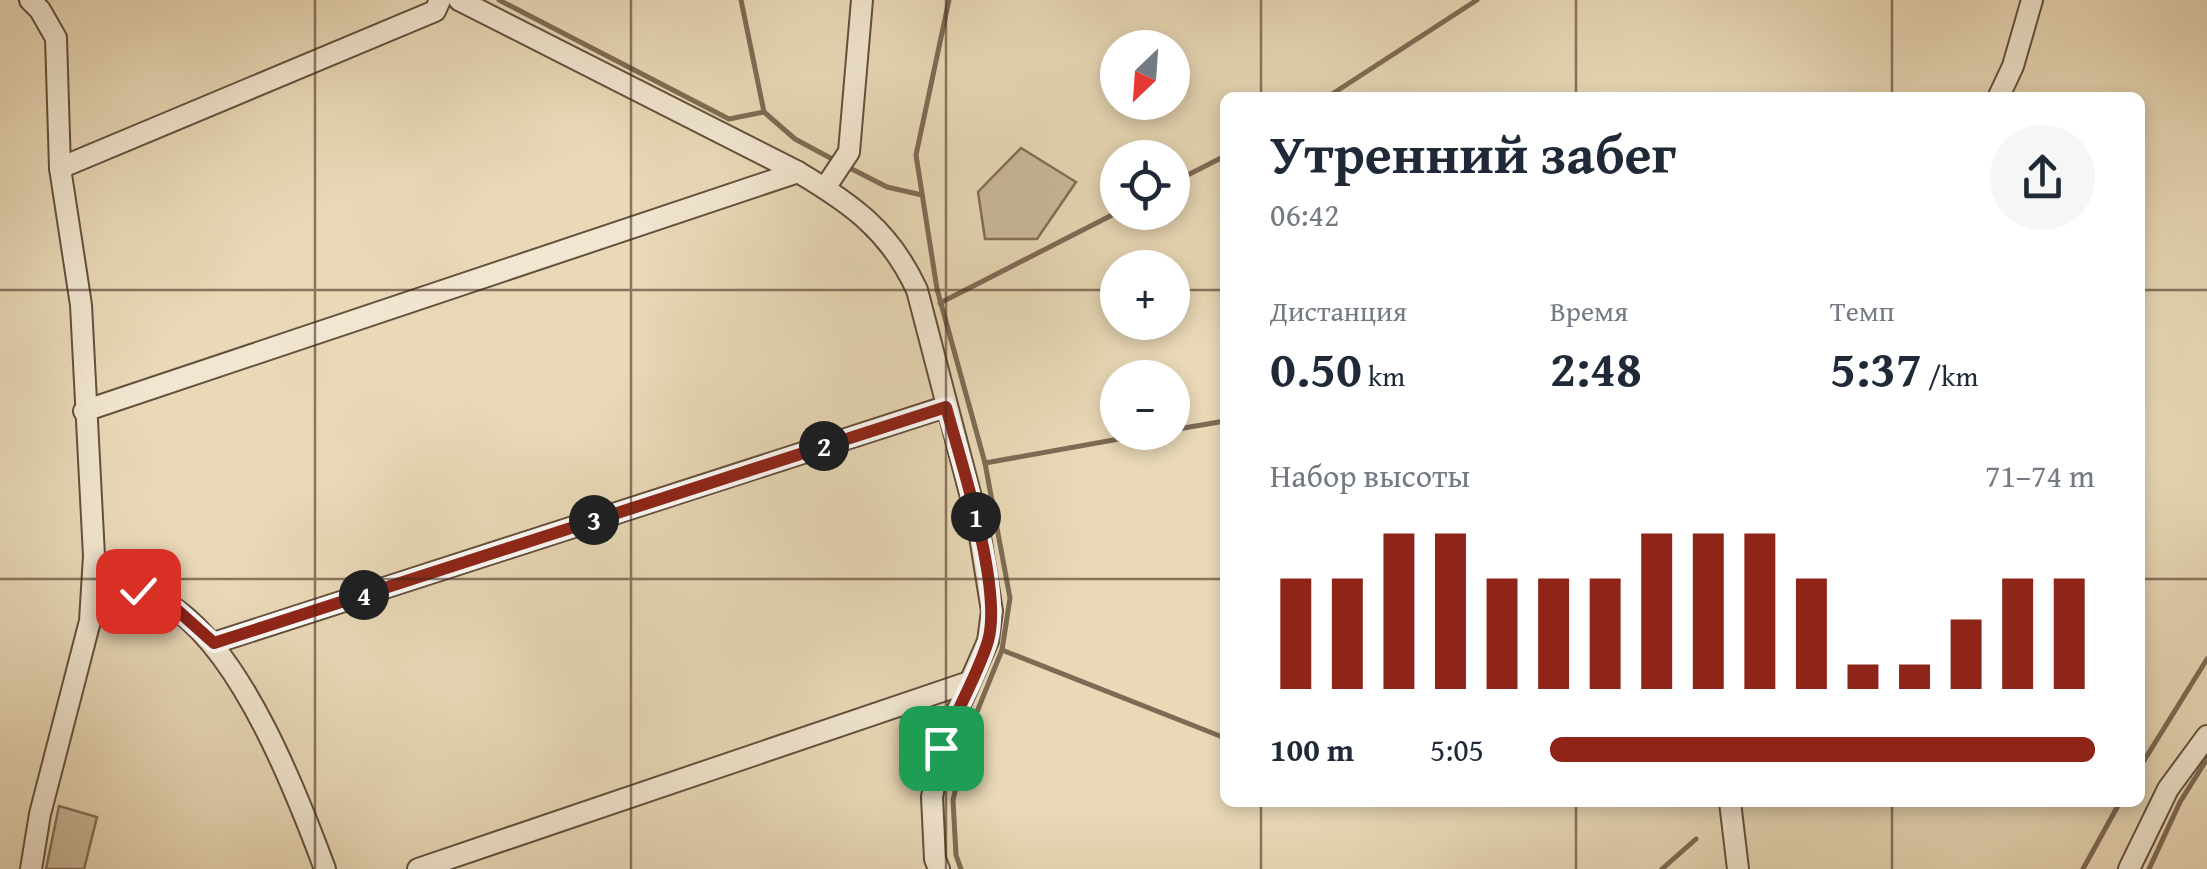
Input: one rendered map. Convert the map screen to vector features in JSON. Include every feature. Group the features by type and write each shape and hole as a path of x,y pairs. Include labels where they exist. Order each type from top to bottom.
{"street":[{"path":"30,0 56,38 60,168 81,305 93,576 90,621 40,814 32,869"},
{"path":"60,168 435,11 440,0"},
{"path":"459,0 798,172 844,200 884,235 903,260 916,290 978,524 992,612 988,641 941,748 932,798 939,869"},
{"path":"824,188 849,152 862,0"},
{"path":"2001,92 2013,66 2032,0"},
{"path":"84,410 798,172"},
{"path":"214,643 946,407"},
{"path":"93,576 176,609 214,643 278,755 324,869"},
{"path":"418,869 970,682"},
{"path":"2130,869 2168,789 2207,736"},
{"path":"1731,807 1738,869"}],"shaded area":[{"path":"1021,148 1076,182 1037,239 985,239 978,192"},
{"path":"59,806 97,817 84,869 46,869"}],"waterway":[{"path":"499,0 729,119 764,112"},
{"path":"741,0 764,112 795,139 836,161"},
{"path":"949,0 916,155 937,289 985,463 1010,598 1002,650 970,729 953,800 956,855 961,869"},
{"path":"1335,92 1477,0"},
{"path":"1190,174 1220,159"},
{"path":"846,166 887,187 922,195"},
{"path":"940,303 1100,221"},
{"path":"1190,427 1220,422"},
{"path":"985,463 1100,442"},
{"path":"1002,650 1220,736"},
{"path":"2145,759 2207,659"},
{"path":"2149,869 2180,802 2207,759"},
{"path":"2083,869 2117,807"},
{"path":"1662,869 1696,839"}],"route":[{"path":"138,591 176,609 214,643 946,407 978,524 992,612 988,641 941,748"}]}
